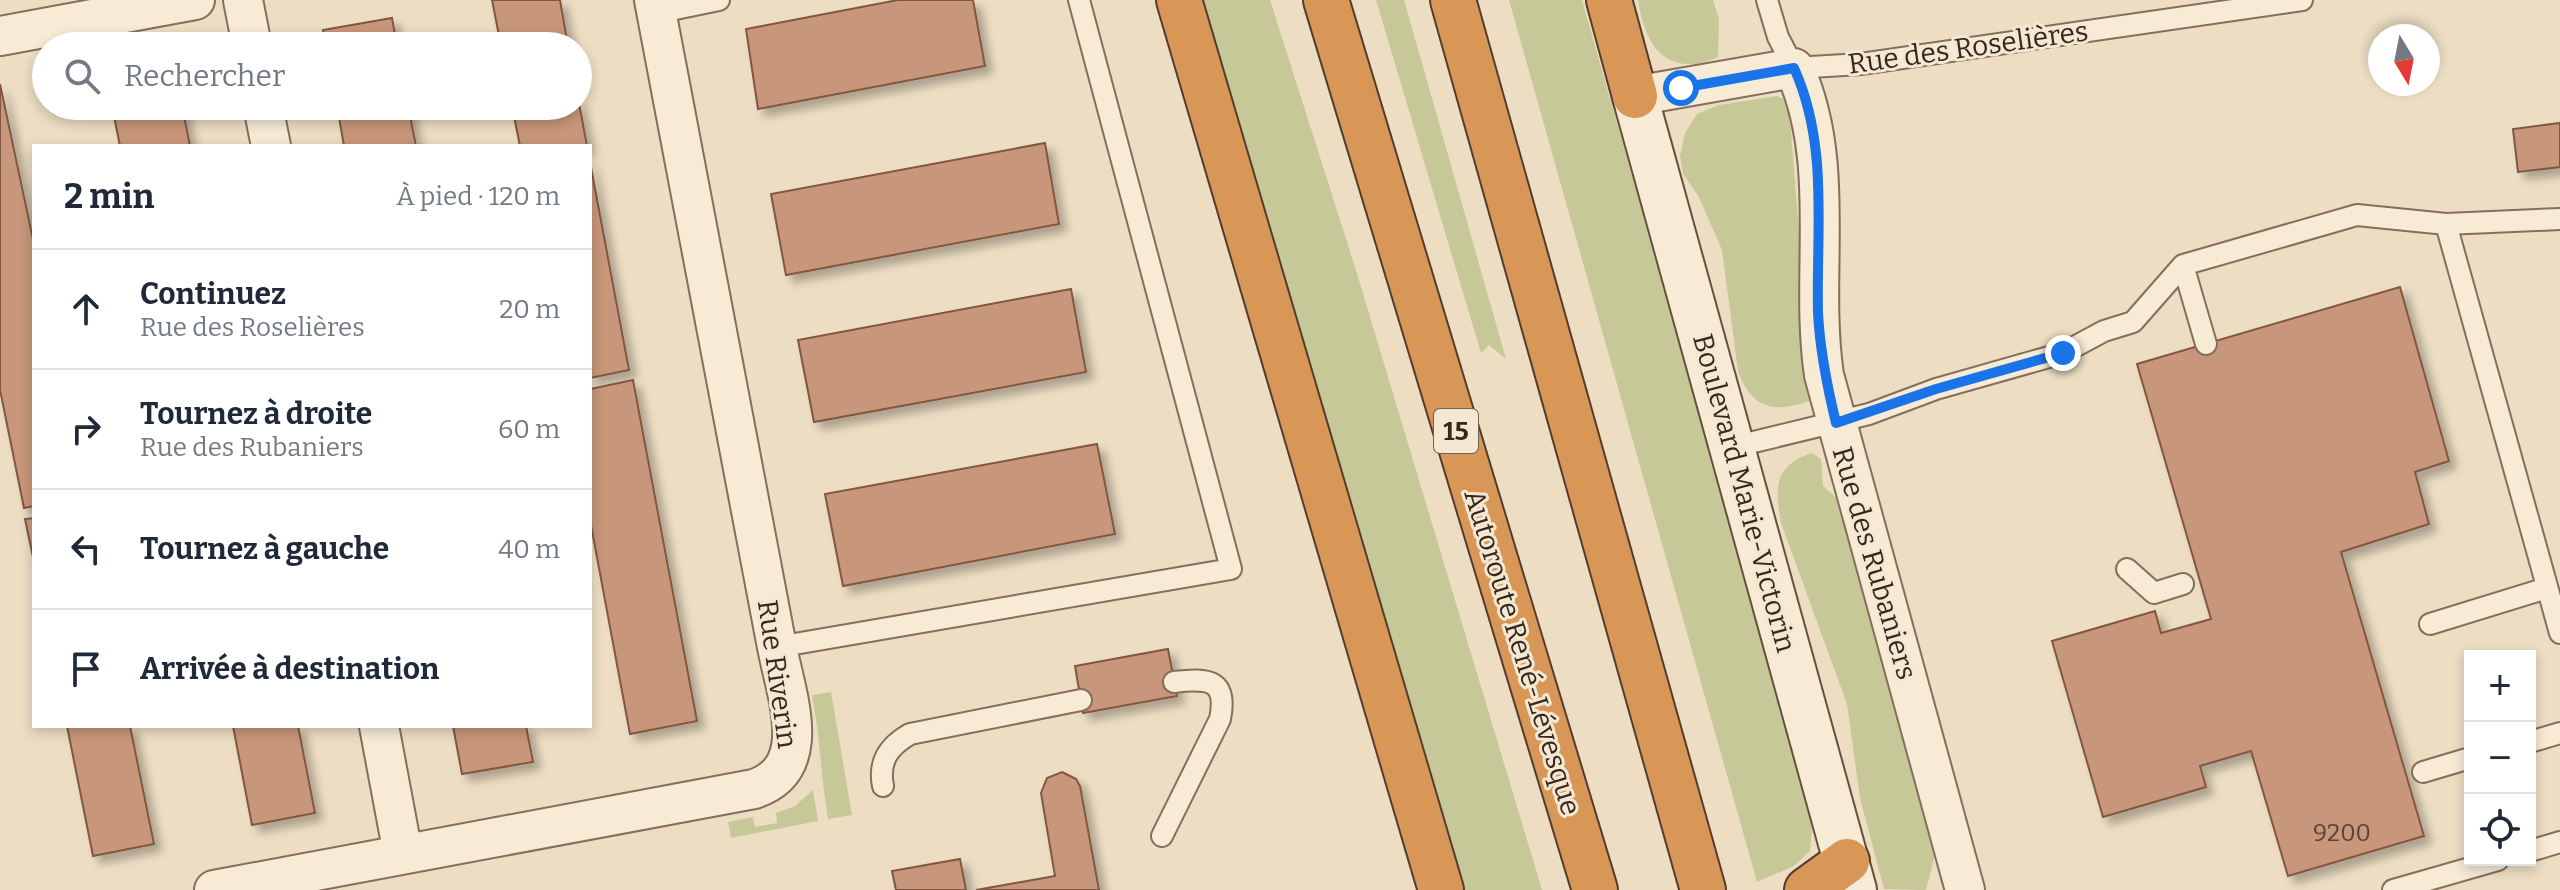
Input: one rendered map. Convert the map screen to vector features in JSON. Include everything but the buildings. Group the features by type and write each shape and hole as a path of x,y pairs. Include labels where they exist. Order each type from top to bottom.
{"highway":[{"path":"1179,0 1441,890"},
{"name":"Autoroute René-Lévesque","path":"1326,0 1591,876"},
{"path":"1453,0 1703,890"},
{"path":"1609,0 1635,96"},
{"path":"1807,890 1850,875"}],"main road":[{"name":"Boulevard Marie-Victorin","path":"1635,96 1850,875"}],"street":[{"path":"0,36 195,0"},
{"path":"243,0 249,32"},
{"name":"Rue Riverin","path":"214,890 754,789 772,781 789,764 794,746 777,647 655,6"},
{"name":"Rue des Roselières","path":"1635,96 1794,68"},
{"name":"Rue des Rubaniers","path":"1794,68 1809,111 1820,187 1818,313 1824,375 1965,890"},
{"path":"266,120 271,144"},
{"path":"379,728 403,854"}],"lane":[{"path":"655,6 719,0"},
{"path":"777,647 1231,569 1079,0"},
{"name":"Rue des Rubaniers","path":"1767,0 1778,37 1794,68"},
{"name":"Rue des Roselières","path":"1794,68 1861,64 2302,0"},
{"path":"1733,447 1836,423 1936,389 2063,353 2104,331 2133,322 2183,265 2357,215 2446,224 2560,219"},
{"path":"2446,224 2560,633"},
{"path":"2183,265 2206,344"},
{"path":"2127,569 2154,593 2183,584"},
{"path":"2430,624 2547,588"},
{"path":"1162,836 1220,719 1223,702 1220,689 1213,683 1195,680 1174,682"},
{"path":"883,786 882,762 889,750 910,734 1081,700"},
{"path":"2536,740 2560,733"},
{"path":"2423,772 2464,760"},
{"path":"2536,849 2560,842"},
{"path":"2393,890 2477,866"}],"green space":[{"path":"1198,0 1270,0 1355,267 1542,890 1464,890"},
{"path":"1376,0 1404,0 1506,359 1489,345 1481,353"},
{"path":"1509,0 1582,0 1808,794 1812,829 1810,851 1794,866 1757,882"},
{"path":"1638,0 1713,0 1719,19 1718,57 1685,64 1672,61 1662,54 1646,32"},
{"path":"1777,96 1786,100 1789,108 1800,243 1803,345 1812,400 1787,407 1758,401 1738,371 1722,250 1698,195 1683,174 1680,156 1685,133 1697,114 1719,105"},
{"path":"1812,453 1821,459 1823,486 1841,502 1936,851 1926,890 1884,889 1860,798 1847,704 1781,523 1778,489 1783,472 1799,458"},
{"path":"831,692 852,815 828,819 812,695"},
{"path":"813,790 818,821 731,838 728,822 753,817 755,827 777,823 776,813 795,806"}],"route":[{"path":"1681,88 1794,68 1805,91 1820,187 1818,313 1822,356 1836,423 1936,389 2063,353"}]}
